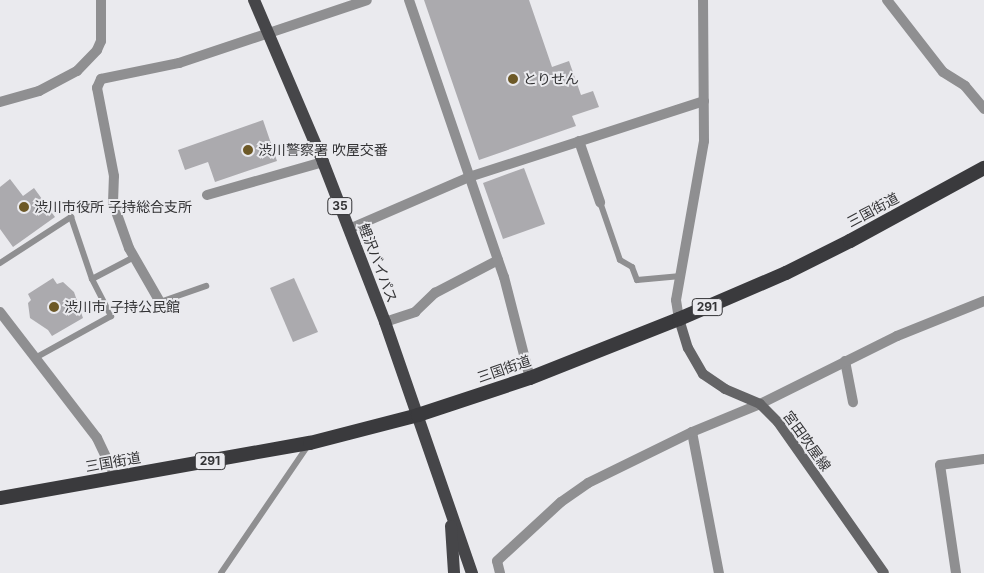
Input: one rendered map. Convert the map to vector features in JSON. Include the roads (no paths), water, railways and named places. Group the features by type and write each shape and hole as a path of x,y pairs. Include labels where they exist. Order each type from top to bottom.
{"highway":[{"name":"三国街道","path":"0,498 310,443 418,415 530,378 679,319 786,273 850,241 984,168"}],"main road":[{"name":"鯉沢バイパス","path":"254,0 323,162 385,322 472,573"},
{"name":"宮田吹屋線","path":"679,319 688,348 703,374 725,389 760,404 778,422 884,573"},
{"name":"鯉沢バイパス","path":"450,514 454,573"}],"street":[{"path":"0,102 39,91 77,71 97,50 101,41 101,0"},
{"path":"160,302 134,257 113,203 114,176 97,88 101,79 179,63 367,0"},
{"path":"409,0 498,260 530,378"},
{"path":"679,319 676,300 704,141 703,0"},
{"path":"887,0 943,72 966,86 984,110"},
{"path":"349,229 469,177 704,101"},
{"path":"579,142 600,202"},
{"path":"207,194 323,162"},
{"path":"385,322 415,312 435,293 498,260"},
{"path":"500,573 497,561 568,498 588,483 692,432 760,404 897,336 984,301"},
{"path":"0,312 97,438 116,478"},
{"path":"845,362 854,402"},
{"path":"692,432 719,573"},
{"path":"956,573 940,465 984,459"}],"lane":[{"path":"600,202 620,260 632,267 637,280 681,276"},
{"path":"0,263 71,217 92,279 111,316 36,358"},
{"path":"92,279 134,257"},
{"path":"160,302 206,286"},
{"path":"221,573 310,443"}],"place":[{"name":"とりせん","path":"513,79"},
{"name":"渋川警察署 吹屋交番","path":"248,150"},
{"name":"渋川市役所 子持総合支所","path":"24,207"},
{"name":"渋川市 子持公民館","path":"54,307"}]}
